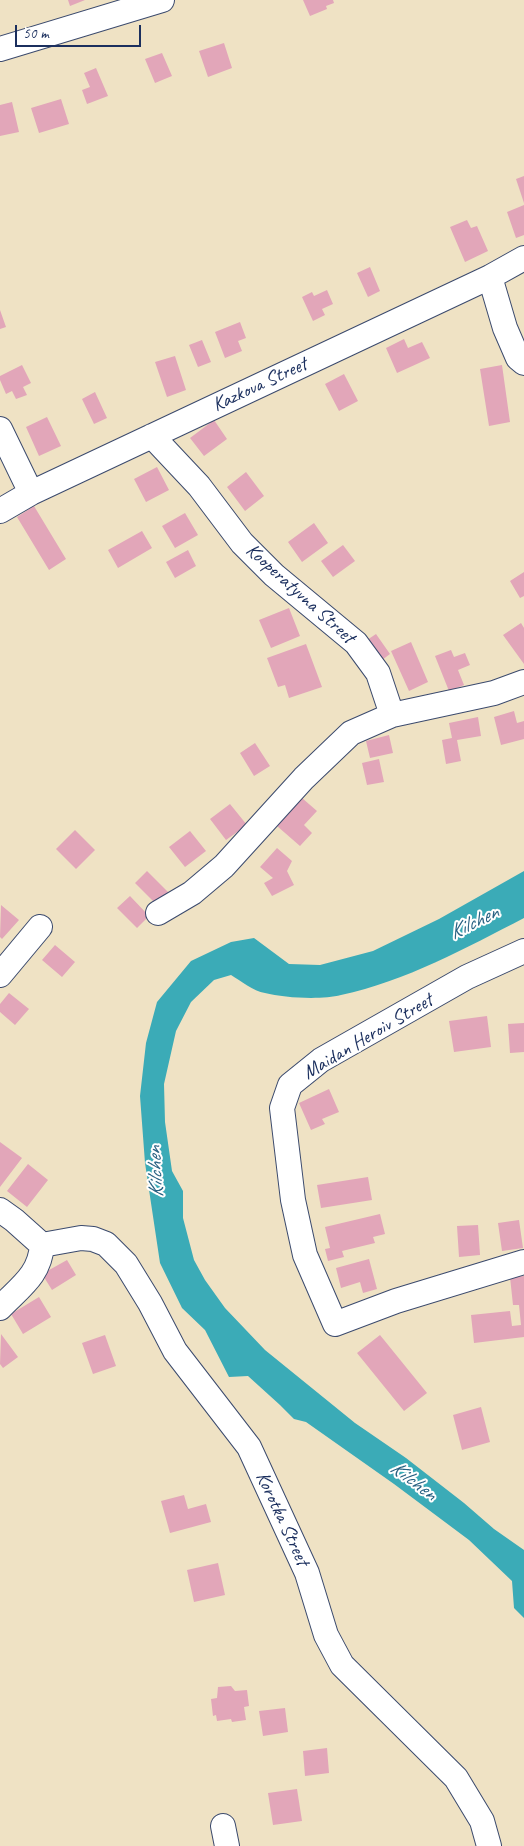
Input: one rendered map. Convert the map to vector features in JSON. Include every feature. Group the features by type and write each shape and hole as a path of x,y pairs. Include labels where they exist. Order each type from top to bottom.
{"street":[{"path":"0,49 162,0"},
{"name":"Kazkova Street","path":"0,511 31,493 490,277 524,258"},
{"path":"490,277 505,328 518,358 524,363"},
{"path":"0,429 31,493"},
{"name":"Kooperatyvna Street","path":"152,436 199,486 242,543 274,575 356,643 378,672 392,715"},
{"path":"158,912 192,893 224,866 304,778 351,733 392,715 494,693 524,682"},
{"path":"0,975 40,928"},
{"name":"Maidan Heroiv Street","path":"524,951 467,977 321,1060 290,1085 282,1108 292,1200 305,1255 335,1324 396,1301 524,1262"},
{"path":"0,1210 42,1245 41,1259 34,1274 0,1308"},
{"name":"Korotka Street","path":"42,1245 81,1238 93,1239 106,1244 126,1264 150,1303 175,1351 249,1447 307,1573 326,1635 342,1665 456,1778 482,1821 489,1846"}],"water":[{"name":"Kilchen","path":"524,871 524,918 435,962 389,981 333,997 303,998 261,992 231,975 214,980 191,1002 176,1031 164,1084 165,1122 172,1171 183,1191 183,1218 194,1260 205,1280 225,1308 265,1350 355,1423 406,1458 494,1529 524,1550 524,1618 514,1608 512,1581 469,1540 306,1422 294,1419 248,1376 229,1377 205,1330 182,1308 160,1263 145,1163 140,1096 146,1043 157,1002 191,961 231,942 254,938 289,964 320,965 373,951 439,919"}],"building":[{"path":"68,0 85,0 70,6"},
{"path":"303,0 333,0 334,3 326,6 327,9 310,16"},
{"path":"224,43 232,68 208,77 199,51"},
{"path":"162,53 172,76 155,83 145,59"},
{"path":"96,68 108,96 87,104 82,90 90,87 84,73"},
{"path":"61,99 69,124 39,133 31,108"},
{"path":"12,102 19,132 0,136 0,105"},
{"path":"524,176 524,203 516,179"},
{"path":"524,205 524,235 516,238 507,212"},
{"path":"467,220 471,228 477,226 488,251 465,262 450,227"},
{"path":"370,267 380,291 368,297 357,273"},
{"path":"327,290 333,304 322,309 325,315 313,321 302,297 312,292 314,296"},
{"path":"0,310 6,327 0,329"},
{"path":"240,322 246,338 238,341 242,351 225,358 215,332"},
{"path":"404,339 408,348 422,342 430,358 397,373 386,348"},
{"path":"202,340 211,362 198,367 189,345"},
{"path":"175,356 186,390 167,397 155,362"},
{"path":"22,365 31,383 23,387 27,395 16,399 12,391 6,394 0,376"},
{"path":"502,365 510,422 489,426 480,369"},
{"path":"344,374 358,401 339,411 325,384"},
{"path":"95,392 107,418 94,424 82,399"},
{"path":"47,417 61,446 39,456 26,427"},
{"path":"214,420 227,439 204,456 190,438"},
{"path":"157,467 169,490 146,502 134,479"},
{"path":"246,472 264,496 245,511 227,487"},
{"path":"34,506 66,559 49,570 17,517"},
{"path":"185,513 198,535 175,548 162,526"},
{"path":"314,523 328,543 302,562 288,542"},
{"path":"142,531 152,548 118,568 108,550"},
{"path":"343,545 355,561 333,577 321,561"},
{"path":"188,550 196,566 175,578 166,562"},
{"path":"524,572 524,596 520,598 510,581"},
{"path":"289,608 300,636 271,648 259,620"},
{"path":"521,623 524,628 524,664 503,635"},
{"path":"376,634 390,654 378,663 364,642"},
{"path":"411,642 428,682 409,691 391,651"},
{"path":"306,644 322,687 289,698 285,685 278,687 267,658"},
{"path":"451,650 454,657 465,653 470,665 458,670 464,685 449,691 435,656"},
{"path":"514,711 517,723 524,721 524,739 501,745 494,717"},
{"path":"478,717 481,736 457,740 461,761 446,764 442,740 452,738 449,723"},
{"path":"389,735 393,753 370,758 366,741"},
{"path":"255,743 270,766 254,776 240,753"},
{"path":"379,759 384,782 367,785 362,763"},
{"path":"302,798 317,811 304,825 312,833 300,846 277,826"},
{"path":"230,804 247,825 226,840 210,819"},
{"path":"75,830 95,850 76,869 56,849"},
{"path":"190,831 206,851 185,867 169,847"},
{"path":"277,848 292,861 287,871 294,885 272,896 264,883 273,878 260,867"},
{"path":"147,871 171,895 159,907 135,883"},
{"path":"130,896 149,916 137,928 117,908"},
{"path":"1,905 19,920 2,939 0,937"},
{"path":"55,945 75,962 62,977 42,960"},
{"path":"9,993 29,1009 15,1025 0,1012 0,1004"},
{"path":"487,1016 491,1047 454,1052 449,1021"},
{"path":"524,1023 524,1052 510,1053 508,1024"},
{"path":"329,1089 339,1112 322,1119 325,1124 311,1130 299,1103"},
{"path":"0,1142 22,1158 0,1187"},
{"path":"28,1164 48,1180 27,1207 7,1191"},
{"path":"368,1177 372,1200 321,1208 317,1185"},
{"path":"380,1214 385,1234 373,1237 375,1243 342,1251 344,1257 328,1261 325,1249 330,1248 325,1227"},
{"path":"519,1220 523,1248 502,1251 498,1223"},
{"path":"478,1225 480,1255 459,1257 457,1226"},
{"path":"369,1259 377,1289 363,1293 360,1282 341,1288 336,1268"},
{"path":"67,1260 76,1275 52,1290 42,1274"},
{"path":"524,1276 524,1337 474,1343 471,1315 510,1311 512,1326 521,1325 519,1305 513,1305 510,1277"},
{"path":"39,1297 51,1317 23,1334 11,1314"},
{"path":"1,1334 18,1357 3,1368 0,1364"},
{"path":"105,1335 116,1366 93,1374 82,1343"},
{"path":"380,1335 427,1393 404,1411 357,1353"},
{"path":"481,1407 490,1442 462,1450 453,1415"},
{"path":"184,1495 188,1509 206,1504 211,1522 170,1533 161,1501"},
{"path":"218,1563 225,1595 194,1602 187,1570"},
{"path":"231,1686 235,1691 247,1690 249,1706 244,1707 246,1720 232,1722 231,1719 217,1721 216,1715 213,1716 211,1699 217,1698 218,1687"},
{"path":"285,1708 288,1732 263,1736 259,1711"},
{"path":"327,1748 329,1773 305,1776 303,1751"},
{"path":"297,1789 302,1821 273,1825 268,1793"}]}
